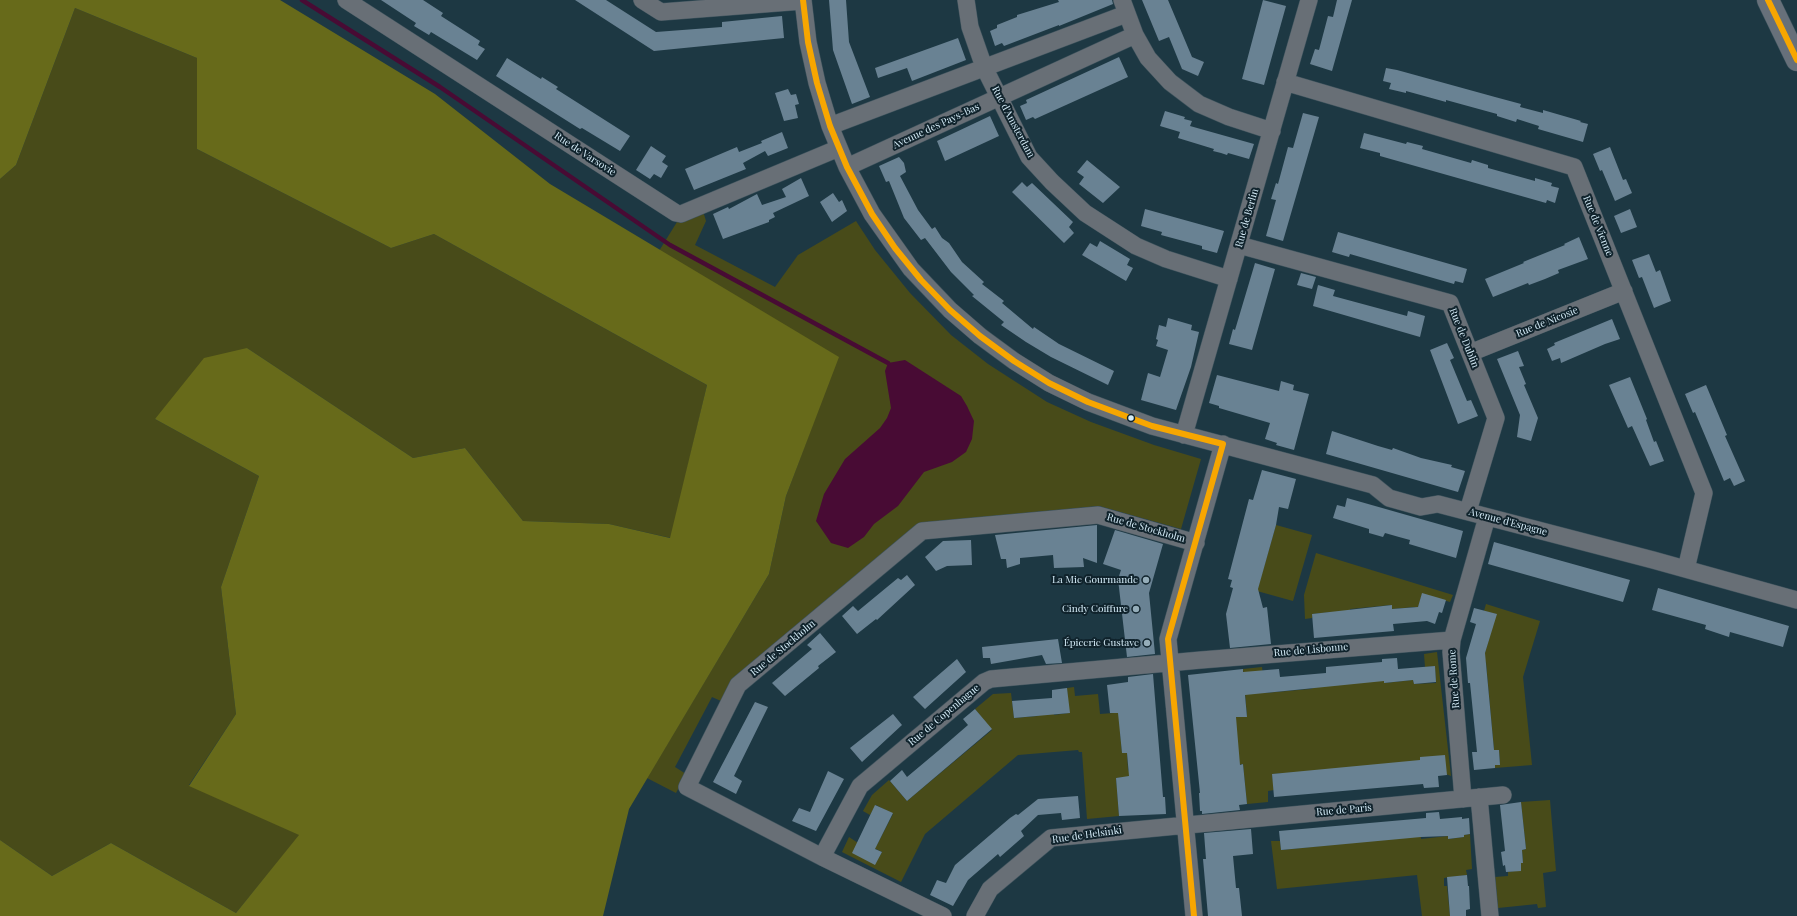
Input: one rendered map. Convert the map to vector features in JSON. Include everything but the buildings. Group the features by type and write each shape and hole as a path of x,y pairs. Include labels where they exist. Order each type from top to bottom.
{"main road":[{"path":"1768,0 1797,60"}],"street":[{"name":"Rue de Varsovie","path":"346,0 669,208 681,214 839,148"},
{"path":"642,0 662,12 803,1"},
{"name":"Rue d'Amsterdam","path":"966,0 970,27 984,67 1029,157 1052,182 1085,213 1136,246 1166,259 1229,279"},
{"name":"Rue de Berlin","path":"1184,435 1309,0"},
{"name":"Avenue d'Espagne","path":"803,1 808,42 817,83 830,126 847,167 872,214 911,269 950,310 980,336 1014,361 1049,383 1081,398 1152,426 1372,485 1389,498 1421,507 1438,504 1468,511 1797,600"},
{"path":"830,126 984,67 1124,7 1135,35 1148,58 1170,82 1199,104 1229,117 1272,131"},
{"name":"Avenue des Pays-Bas","path":"847,167 1135,35"},
{"name":"Rue de Vienne","path":"1285,82 1574,167 1704,493 1686,569"},
{"name":"Rue de Dublin","path":"1239,245 1450,303 1496,418 1468,511"},
{"name":"Rue de Nicosie","path":"1470,353 1624,291"},
{"path":"1194,916 1168,639 1223,444"},
{"name":"Rue de Stockholm","path":"943,916 822,857 687,787 738,685 922,531 1098,514 1196,543"},
{"name":"Rue de Rome","path":"1487,517 1452,640 1451,652 1471,798 1490,916"},
{"name":"Rue de Lisbonne","path":"1170,662 1452,640"},
{"name":"Rue de Copenhague","path":"822,857 860,786 984,682 991,679 1170,662"},
{"name":"Rue de Paris","path":"1185,824 1504,795"},
{"name":"Rue de Helsinki","path":"974,916 990,889 1051,838 1185,824"}],"green space":[{"path":"75,8 197,58 197,149 391,248 434,234 707,385 671,538 609,524 523,521 465,448 413,458 247,348 155,419 259,476 221,587 236,714 189,785 300,835 236,913 111,843 52,876 0,840 0,179 16,165"},
{"path":"703,211 706,221 695,245 775,287 798,255 856,221 875,250 910,293 951,335 988,364 1047,402 1091,422 1154,445 1201,459 1181,529 1099,506 920,523 721,701 712,697 675,767 686,774 676,793 647,778 769,574 786,496 838,357 659,251 677,222"},
{"path":"1276,525 1312,535 1293,601 1257,591"},
{"path":"1316,553 1453,595 1450,602 1422,594 1417,611 1415,607 1392,609 1391,605 1350,609 1350,613 1332,612 1312,614 1312,618 1305,619 1304,595"},
{"path":"1486,604 1540,621 1523,677 1532,765 1495,768 1495,765 1500,765 1499,750 1494,750 1486,662 1483,660 1496,614 1484,611"},
{"path":"1437,652 1451,776 1421,764 1272,774 1274,790 1268,791 1268,802 1247,804 1243,764 1238,765 1230,703 1239,710 1239,717 1247,716 1243,669 1262,667 1265,693 1310,689 1383,668 1385,683 1413,680 1414,684 1436,683 1435,666 1425,667 1424,654"},
{"path":"1074,687 1075,696 1098,694 1100,714 1127,712 1120,732 1122,753 1127,753 1128,770 1135,776 1116,778 1119,816 1087,819 1082,752 1079,752 1078,750 1018,755 925,834 901,882 842,852 849,837 858,843 875,864 882,852 872,847 877,845 893,814 876,805 870,815 863,811 872,795 889,780 907,801 992,730 975,709 993,694 1011,693 1014,718 1038,716 1038,712 1054,710 1054,715 1069,713 1067,688"},
{"path":"1550,800 1556,871 1543,873 1546,907 1538,908 1537,904 1498,908 1495,877 1508,876 1508,872 1521,870 1521,863 1523,863 1522,850 1526,849 1521,802"},
{"path":"1470,834 1472,869 1466,870 1467,875 1444,878 1444,886 1447,886 1450,916 1422,916 1417,875 1277,889 1271,841 1280,841 1281,850 1421,836 1421,839 1448,836 1449,839 1464,837 1464,835"}],"shaded area":[{"path":"0,0 280,0 435,94 550,184 839,357 786,496 769,574 629,809 603,916 0,916 0,840 52,876 111,843 236,913 299,835 189,786 236,714 221,587 259,476 155,419 204,358 247,348 413,458 465,448 523,521 609,524 670,538 707,385 434,234 391,248 197,149 197,58 75,8 16,165 0,179"},
{"path":"905,360 961,396 974,421 972,439 966,452 952,462 924,472 898,506 874,524 864,537 848,548 831,543 816,521 824,494 845,459 880,428 887,418 891,408 885,371 888,363"}],"waterway":[{"path":"302,0 440,87 670,245 888,363"}],"transit line":[{"path":"803,0 808,42 817,83 830,126 847,167 872,214 895,248 921,280 950,310 980,336 1014,361 1049,383 1088,402 1152,426 1223,444"},
{"path":"1768,0 1797,60"},
{"path":"1194,916 1168,639 1223,444"}],"place":[{"name":"La Mie Gourmande","path":"1146,580"},
{"name":"Cindy Coiffure","path":"1136,609"},
{"name":"Épicerie Gustave","path":"1147,643"}]}
